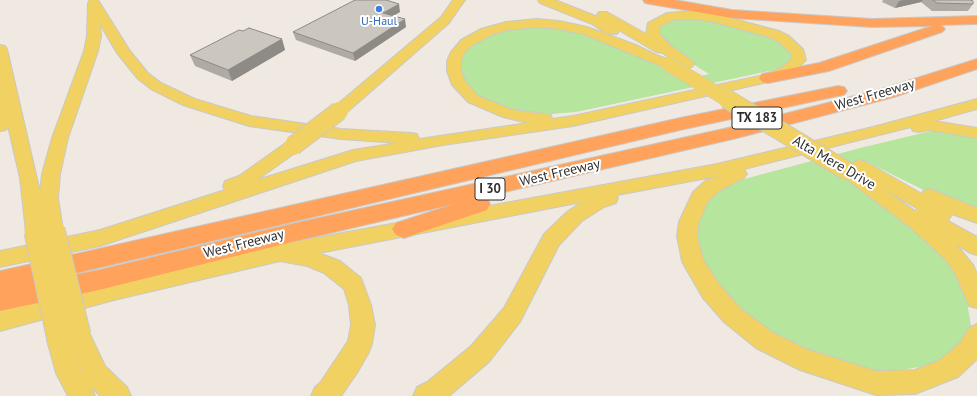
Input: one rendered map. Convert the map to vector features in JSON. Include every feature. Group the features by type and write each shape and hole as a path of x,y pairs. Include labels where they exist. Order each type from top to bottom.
{"highway":[{"path":"650,0 732,14 794,20 872,23 977,21"},
{"path":"768,78 823,67 939,28 977,21"},
{"name":"West Freeway","path":"0,281 114,253 680,124 833,92 914,70 977,49"},
{"name":"West Freeway","path":"0,300 99,280 296,232 638,155 888,93 977,64"},
{"path":"404,229 514,192 607,169 638,155"}],"main road":[{"path":"188,209 245,180 339,111 445,20 459,0"},
{"name":"Alta Mere Drive","path":"544,0 596,21 668,64 854,168 977,234"},
{"name":"Alta Mere Drive","path":"577,0 686,64 854,168 977,247"},
{"path":"94,2 124,53 143,76 156,86 189,102 249,121 279,126 341,134 443,140"},
{"path":"44,231 51,174 60,138 91,51 94,36 94,2"},
{"path":"0,259 100,238 333,161 353,156 443,140 552,125 648,106 768,78 786,71 799,60 798,52 784,39 764,30 703,16 671,16 653,26 652,34 665,48 686,64"},
{"path":"648,106 627,106 548,118 529,118 509,114 473,99 459,85 454,71 454,61 458,52 466,43 478,36 506,26 537,23 559,25 587,31 668,64"},
{"path":"0,49 29,178 44,231 69,338 69,373 82,396"},
{"path":"0,126 4,119 6,75"},
{"name":"West Freeway","path":"0,321 114,291 277,253 717,170 886,129 977,104"},
{"path":"886,129 905,130 929,125 977,133"},
{"path":"781,154 770,164 737,174 712,186 700,197 689,222 687,236 693,261 711,291 732,315 764,340 800,359 876,383 915,382 949,369 969,351 977,335"},
{"path":"854,168 977,216"},
{"path":"854,168 953,254 965,271 977,299"},
{"path":"426,396 436,391 480,354 512,315 551,240 575,216 597,202 658,182"},
{"path":"277,253 309,258 332,267 352,284 360,305 363,325 360,344 329,392 324,396"},
{"path":"69,338 96,374 118,396"}],"green space":[{"path":"672,18 705,18 769,34 793,53 792,62 783,68 576,112 552,114 518,112 488,102 474,93 461,81 458,61 469,44 492,32 535,25 562,27 590,35 633,52 684,80 709,74 670,50 657,32 658,25"},
{"path":"931,131 945,131 977,137 977,213 958,207 867,162 839,174 904,217 940,250 965,290 971,326 958,348 932,365 888,372 845,368 765,333 730,302 709,275 696,245 694,229 699,213 716,193 737,181 860,148"}],"building":[{"path":"355,0 386,0 399,4 383,13 405,19 353,53 293,32"},
{"path":"933,0 970,0 973,1 973,4 937,3"},
{"path":"249,28 282,39 228,70 190,55 239,30 243,31"}],"place":[{"name":"U-Haul","path":"379,9"}]}
